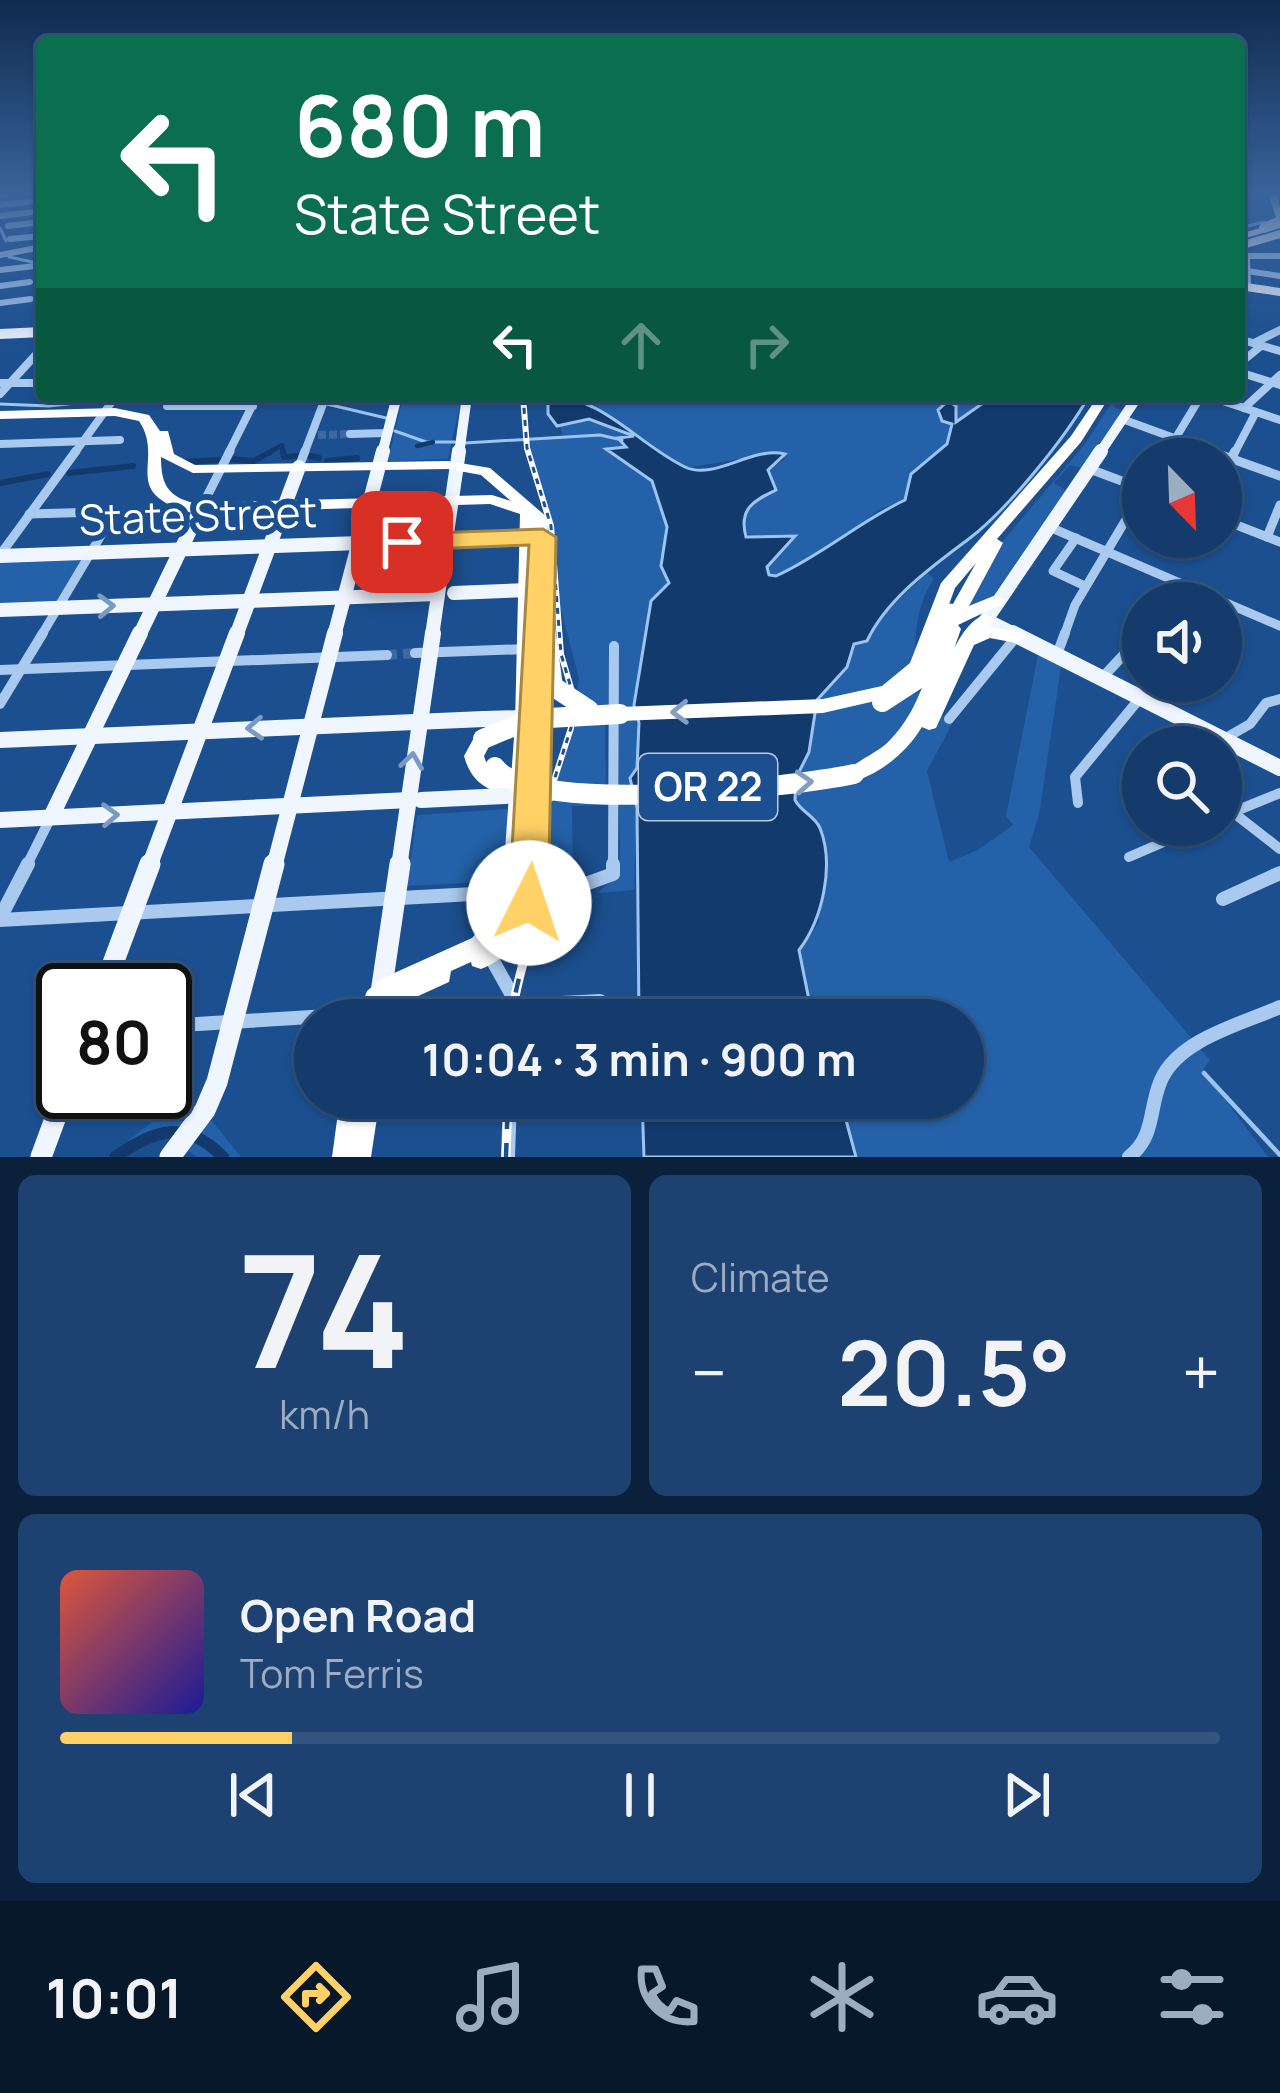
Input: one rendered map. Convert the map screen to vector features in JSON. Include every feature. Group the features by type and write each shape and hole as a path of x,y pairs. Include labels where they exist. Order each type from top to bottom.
{"highway":[{"path":"109,402 149,422 155,434 150,472 155,489 167,500 201,508 451,500 518,505 530,516 537,537"},
{"path":"0,413 109,402 154,418 162,428 165,452 178,465 220,469 459,460 491,475 537,513 537,537"},
{"name":"OR 22","path":"537,537 524,716 498,746 495,767 514,785 563,798 826,780 864,770 898,750 928,723 947,586 1104,402"},
{"name":"OR 22","path":"535,590 554,687 576,706 620,715 871,705 915,685 994,544 1080,444 1104,402"},
{"name":"OR 22","path":"823,706 881,694 935,661 956,617 967,572 999,526"},
{"path":"393,999 518,924 524,891 535,590"},
{"path":"956,617 996,601"},
{"path":"956,617 986,620"},
{"path":"967,645 986,620"},
{"path":"935,661 988,632 1016,637"},
{"path":"522,788 495,784 480,772 474,756 483,729 553,717 620,715"},
{"path":"524,716 524,891"},
{"path":"346,1157 351,1119"},
{"path":"358,1157 363,1119"}],"main road":[{"path":"1245,287 1280,292"},
{"path":"1,335 36,332"},
{"path":"175,1151 200,1119 217,1082 395,402"},
{"path":"371,999 414,800 421,653 446,593 445,540 466,402"},
{"path":"1122,689 1058,652 986,620 1134,402"},
{"path":"114,963 226,661 256,598 299,467"},
{"path":"51,818 201,508"},
{"name":"State Street","path":"1,554 445,540"},
{"path":"0,610 535,590"},
{"path":"1147,702 1188,726"},
{"path":"0,740 310,726 420,712 483,729"},
{"path":"1242,753 1280,768"},
{"path":"0,820 414,800 563,798"},
{"path":"41,1157 55,1119"}],"street":[{"path":"5,255 36,250"},
{"path":"1245,276 1249,255 1280,256"},
{"path":"0,270 35,266"},
{"path":"1246,271 1280,276"},
{"path":"0,286 30,282"},
{"path":"0,303 31,299"},
{"path":"1245,360 1257,345 1277,333"},
{"path":"1245,341 1280,351"},
{"path":"0,394 36,355"},
{"path":"1245,371 1276,384"},
{"path":"1244,408 1276,384 1280,375"},
{"path":"0,383 36,382"},
{"path":"1,554 109,402"},
{"path":"166,406 224,402"},
{"path":"201,508 252,402"},
{"path":"299,467 324,402"},
{"path":"1177,438 1201,402"},
{"path":"1224,402 1280,420"},
{"path":"1242,438 1256,412"},
{"path":"299,467 316,435 319,414"},
{"path":"1122,419 1173,438"},
{"path":"350,434 384,434"},
{"path":"0,444 120,440"},
{"path":"1242,462 1280,476"},
{"path":"1087,468 1122,482"},
{"path":"1267,537 1280,505"},
{"path":"29,514 170,510"},
{"path":"0,704 115,512"},
{"path":"1058,652 1085,586 1122,523"},
{"path":"1047,526 1178,582"},
{"path":"1242,527 1280,542"},
{"name":"State Street","path":"445,540 537,537"},
{"path":"1076,538 1053,571 1085,586"},
{"path":"1242,610 1280,626"},
{"path":"949,719 983,684 1016,637"},
{"path":"51,818 0,919 569,890 611,877 614,646"},
{"path":"421,653 526,649"},
{"path":"0,670 387,655"},
{"path":"1101,679 1122,656"},
{"path":"1242,729 1266,703 1280,699"},
{"path":"1078,803 1072,796 1075,777 1137,702"},
{"path":"1242,805 1280,793"},
{"path":"563,798 614,800"},
{"path":"1242,823 1280,849"},
{"path":"1129,857 1154,846"},
{"path":"1223,899 1280,874"},
{"path":"491,944 509,999"},
{"path":"1130,1157 1151,1137 1160,1085 1171,1065 1280,1006"},
{"path":"192,1024 294,1019"},
{"path":"508,1157 509,1119"}],"shaded area":[{"path":"402,402 461,402 448,459 388,461"},
{"path":"548,402 580,402 696,470 785,454 768,470 776,490 755,502 744,519 746,537 795,536 767,567 769,575 776,576 905,500 911,474 947,444 952,424 942,421 938,410 947,402 956,406 956,422 984,402 1085,402 1018,491 899,597 867,641 854,644 847,667 817,700 809,752 796,778 795,800 820,828 826,859 820,908 799,950 809,999 639,999 637,808 630,778 637,768 639,723 634,705 651,601 669,583 661,566 667,527 652,481 606,449 626,447 618,438 634,436 589,419 557,426 548,414"},
{"path":"590,402 984,402 953,424 947,445 912,474 905,500 878,510 856,530 776,576 769,575 767,567 794,539 755,538 743,531 744,515 754,498 773,493 768,470 785,459 780,452 686,468"},
{"path":"1112,402 1117,402 1114,407 1122,411 1082,468 1070,465 1054,483 1066,491 990,601 959,616 992,554 1085,444"},
{"path":"589,419 634,436 621,440 626,447 608,450 652,481 667,527 661,566 669,581 651,601 634,705 639,743 634,890 598,893 620,873 618,722 605,707 606,805 572,806 573,878 549,879 550,802 572,734 579,678 558,599 552,520 538,488 529,437 563,436 559,423"},
{"path":"86,555 56,605 0,608 0,558"},
{"path":"927,573 934,579 920,608 916,655 922,703 953,722 927,771 949,862 978,850 1013,825 1006,816 1038,655 1061,667 1039,815 1029,847 1210,1060 1203,1070 1268,1157 856,1157 846,1119 984,1119 984,999 809,999 799,949 819,923 811,815 797,806 795,778 809,752 817,700 847,667 854,644 870,637 876,622"},
{"path":"508,809 504,881 407,886 417,815"},
{"path":"643,1119 846,1119 856,1157 644,1157"},
{"path":"153,1121 212,1121 241,1157 197,1157 166,1134 123,1157 108,1157"}],"waterway":[{"path":"9,257 36,263"},
{"path":"0,404 85,402"},
{"path":"318,402 386,418"},
{"path":"395,431 426,442 455,442"},
{"path":"465,443 600,435 622,440"},
{"path":"417,446 433,442"},
{"path":"272,451 282,445 283,454"},
{"path":"230,459 254,461 272,451"},
{"path":"267,454 272,451"},
{"path":"283,451 284,457 297,456"},
{"path":"310,456 319,458"},
{"path":"327,461 357,458"},
{"path":"184,462 219,460"},
{"path":"69,473 133,466"},
{"path":"0,483 48,474"},
{"path":"1204,1073 1280,1155"},
{"path":"115,1157 170,1132 196,1137 223,1157"}],"tunnel":[{"path":"318,435 350,434"},
{"path":"387,655 415,653"}],"railway":[{"path":"523,402 527,448 551,526 561,654 574,698 571,728 547,802 544,867"},
{"path":"515,999 544,864"},
{"path":"506,1157 507,1119"}],"route":[{"path":"402,542 543,537 529,903"}]}
